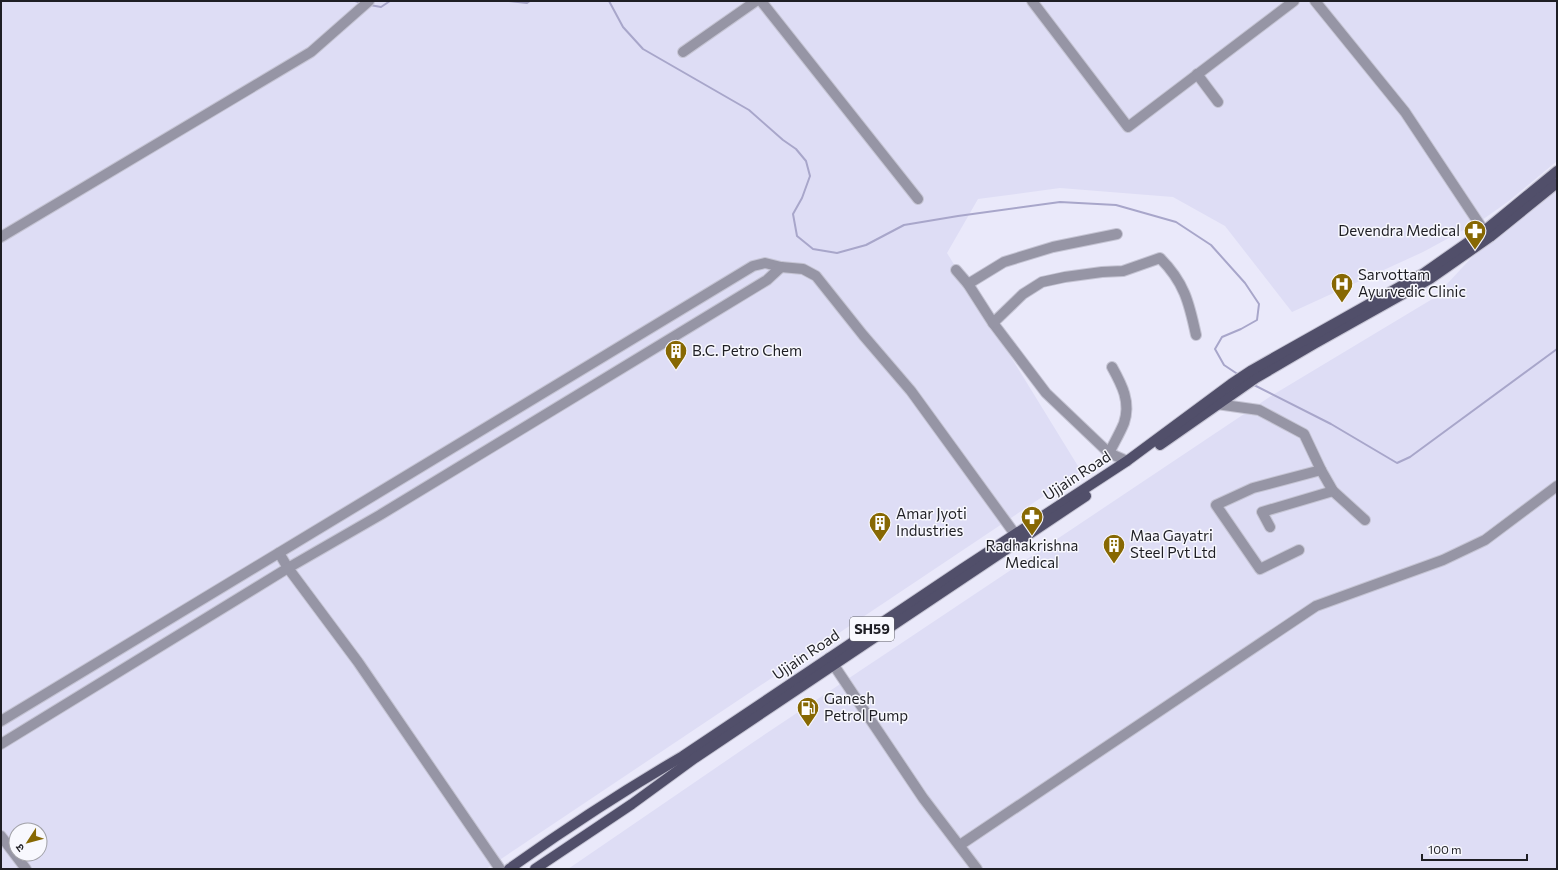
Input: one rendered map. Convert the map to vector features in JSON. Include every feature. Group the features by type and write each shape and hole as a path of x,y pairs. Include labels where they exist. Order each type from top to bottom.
{"main road":[{"name":"Ujjain Road","path":"1487,234 1557,171"},
{"name":"Ujjain Road","path":"1017,538 1254,374 1424,274 1487,234 1557,183"},
{"name":"Ujjain Road","path":"509,869 549,840 831,662 1017,538 1146,455 1217,404 1233,388"},
{"name":"Ujjain Road","path":"536,869 632,804 831,662"}],"street":[{"path":"1,237 311,52 369,1"},
{"path":"684,52 756,1"},
{"path":"761,1 918,199"},
{"path":"1032,1 1128,127 1294,1"},
{"path":"1316,1 1405,112 1487,234"},
{"path":"1197,74 1218,102"},
{"path":"968,284 1004,262 1053,247 1117,234"},
{"path":"993,323 1023,294 1042,282 1065,277 1123,271 1160,258 1168,266 1179,283 1189,304 1196,335"},
{"path":"1,722 753,266 765,263 781,267 804,269 816,276 863,335 911,391 1017,538"},
{"path":"1,744 288,568 767,280 781,267"},
{"path":"956,270 968,284 993,323 1046,393 1109,454 1127,461"},
{"path":"1109,454 1124,422 1127,405 1124,391 1112,367"},
{"path":"1217,404 1259,410 1304,434 1333,491 1365,520"},
{"path":"1298,550 1260,569 1216,505 1253,488 1321,470"},
{"path":"960,845 1287,627 1316,606 1443,560 1485,540 1557,486"},
{"path":"1270,527 1262,512 1333,491"},
{"path":"279,553 288,568 358,662 500,869"},
{"path":"831,662 923,798 977,869"},
{"path":"1,836 26,869"}],"shaded area":[{"path":"1,1 1557,1 1557,161 1509,201 1482,220 1423,252 1292,312 1225,226 1173,197 1060,188 978,199 947,253 1081,471 486,869 1,869"},
{"path":"1557,184 1557,869 568,869 755,741 1271,396 1434,298 1486,242"}],"waterway":[{"path":"355,1 362,3"},
{"path":"370,5 381,7 390,1"},
{"path":"509,1 527,3 530,1"},
{"path":"609,1 623,27 643,49 749,110 783,140 796,149 806,161 810,176 802,198 793,214 797,236 813,249 837,253 866,245 904,225 1060,202 1116,205 1176,222 1211,245 1245,283 1259,304 1257,320 1222,337 1215,349 1224,365 1239,375"},
{"path":"1252,384 1331,424 1397,463 1410,457 1557,349"}],"place":[{"name":"Devendra Medical","path":"1475,250"},
{"name":"Sarvottam Ayurvedic Clinic","path":"1342,304"},
{"name":"B.C. Petro Chem","path":"676,370"},
{"name":"Radhakrishna Medical","path":"1032,536"},
{"name":"Amar Jyoti Industries","path":"880,542"},
{"name":"Maa Gayatri Steel Pvt Ltd","path":"1114,564"},
{"name":"Ganesh Petrol Pump","path":"808,728"}]}
